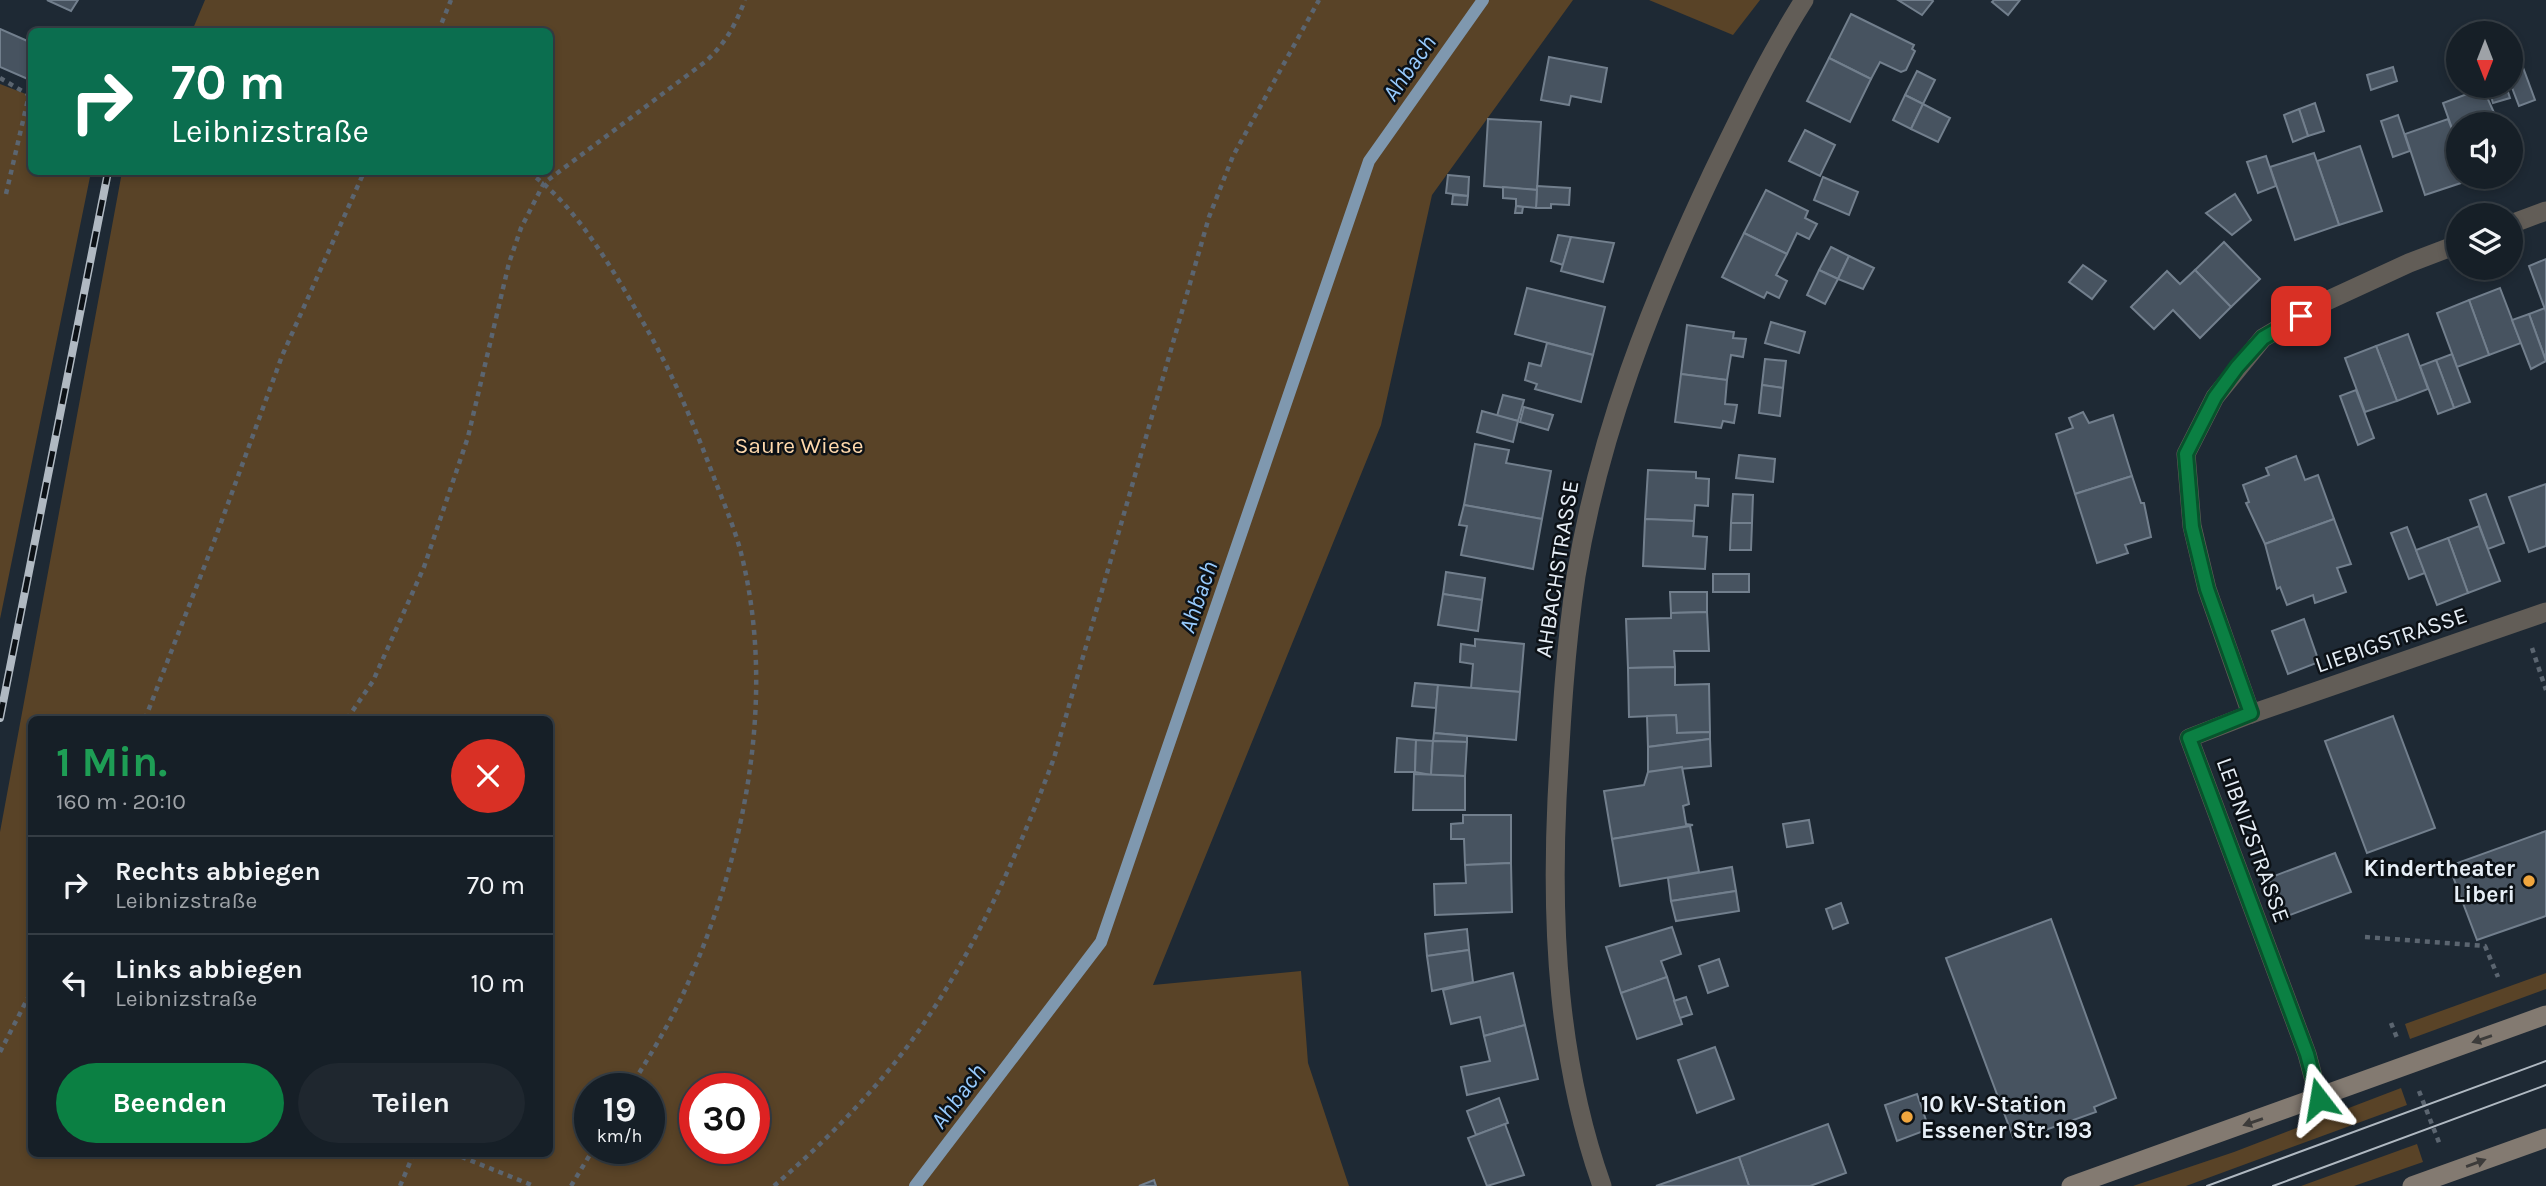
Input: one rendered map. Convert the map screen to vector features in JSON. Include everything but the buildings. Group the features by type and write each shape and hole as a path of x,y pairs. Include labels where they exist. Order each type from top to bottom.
{"main road":[{"path":"2071,1186 2319,1099 2546,1015"},
{"path":"2412,1186 2546,1138"}],"street":[{"name":"AHBACHSTRASSE","path":"1602,1186 1573,1078 1556,941 1556,834 1562,706 1576,577 1611,422 1669,265 1768,57 1804,0"},
{"path":"2523,220 2546,211"},
{"path":"2251,713 2207,589 2192,527 2186,454 2215,397 2263,338 2320,304 2446,249"},
{"name":"LIEBIGSTRASSE","path":"2251,713 2546,612"},
{"name":"LEIBNIZSTRASSE","path":"2251,713 2189,738 2307,1054 2319,1099"}],"path":[{"path":"440,28 451,0"},
{"path":"348,716 373,681 424,568 471,425 509,263 521,228 544,183 705,62 721,47 735,26 745,0"},
{"path":"774,1186 880,1079 932,1010 969,945 1031,820 1054,758 1209,216 1233,156 1319,0"},
{"path":"0,78 28,93"},
{"path":"6,194 28,102"},
{"path":"146,716 282,356 362,175"},
{"path":"532,175 544,183 612,268 683,398 740,549 753,620 753,740 731,860 684,993 639,1073"},
{"path":"2523,621 2546,690"},
{"path":"2365,937 2485,946 2498,977"},
{"path":"0,1052 28,998"},
{"path":"2391,1023 2451,1172"},
{"path":"2439,1143 2443,1133"},
{"path":"400,1186 412,1157"},
{"path":"462,1157 534,1186"},
{"path":"571,1186 584,1164"}],"green space":[{"name":"Saure Wiese","path":"205,0 1573,0 1432,195 1381,425 1153,985 1301,971 1308,1063 1349,1186 0,1186 0,832 121,175 553,175 553,28 193,28"},
{"path":"1649,0 1760,0 1733,35"},
{"path":"0,84 28,95 28,175 90,175 0,619"},
{"path":"2546,973 2546,989 2410,1039 2405,1024"},
{"path":"2401,1088 2407,1105 2186,1186 2133,1186 2234,1152"},
{"path":"2417,1144 2423,1162 2354,1186 2301,1186"}],"waterway":[{"name":"Ahbach","path":"915,1186 1101,942 1369,161 1483,0"}],"tram line":[{"path":"2207,1186 2546,1061"},
{"path":"2273,1186 2546,1085"}],"railway":[{"path":"0,718 107,175"}],"place":[{"name":"Kindertheater Liberi","path":"2529,881"},
{"name":"10 kV-Station Essener Str. 193","path":"1907,1117"}],"route":[{"path":"2301,316 2263,338 2237,367 2215,397 2186,454 2192,527 2207,589 2251,713 2189,738 2307,1054 2319,1099"}]}
